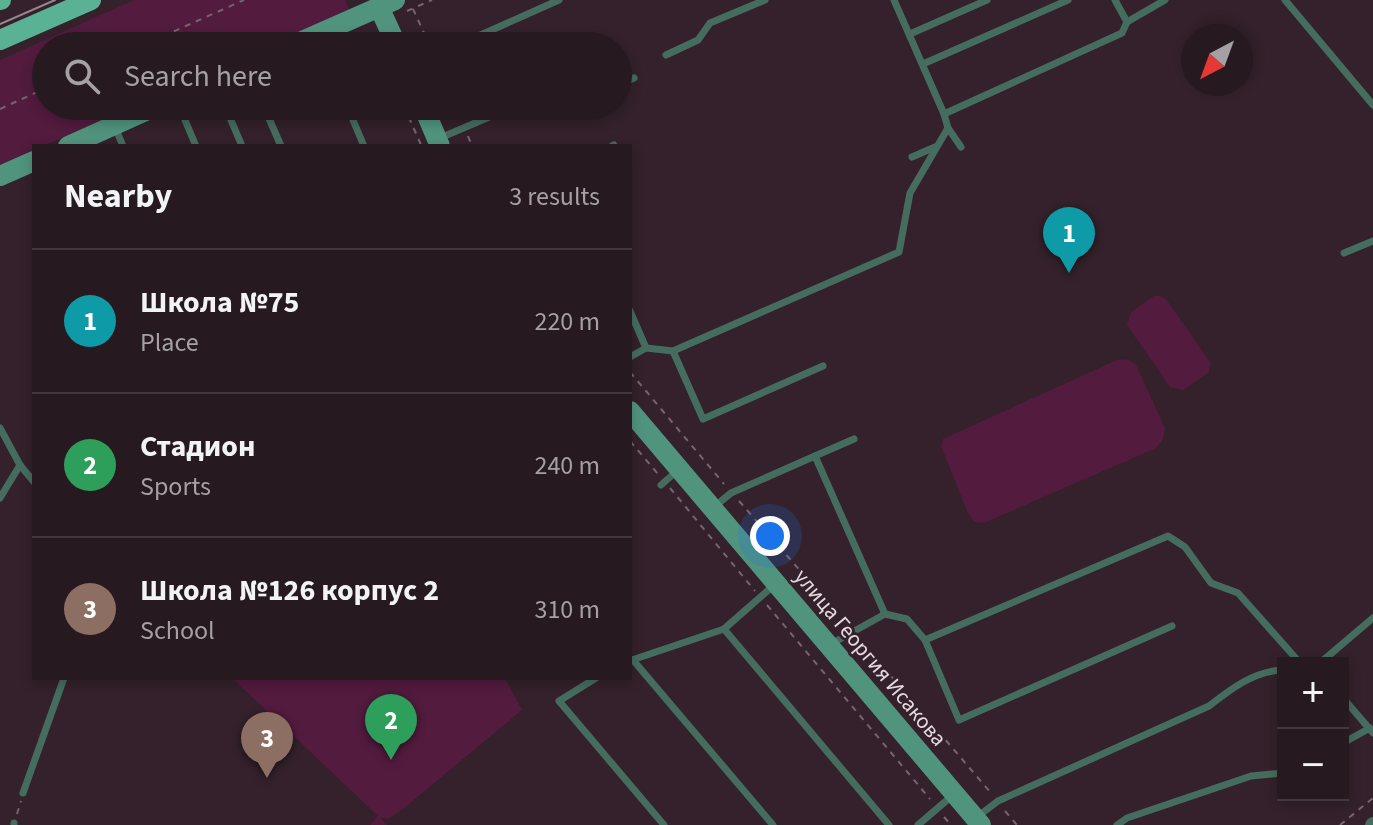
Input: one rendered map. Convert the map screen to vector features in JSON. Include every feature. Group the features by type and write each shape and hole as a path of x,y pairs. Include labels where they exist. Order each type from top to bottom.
{"main road":[{"path":"0,40 91,0"}],"street":[{"path":"330,32 397,8 397,32"},
{"path":"74,144 125,120"},
{"path":"427,120 433,144"},
{"path":"0,176 32,162"},
{"name":"улица Георгия Исакова","path":"632,415 668,478 713,508 978,822"}],"lane":[{"path":"487,32 559,0"},
{"path":"666,55 698,40 710,23 765,0"},
{"path":"894,0 948,128 961,147"},
{"path":"910,34 987,0"},
{"path":"923,64 1052,3 1068,0"},
{"path":"1115,0 1127,22"},
{"path":"944,114 1122,33 1127,22 1165,0"},
{"path":"1285,0 1373,105"},
{"path":"185,120 195,144"},
{"path":"231,120 241,144"},
{"path":"270,120 280,144"},
{"path":"353,120 363,144"},
{"path":"433,144 485,120"},
{"path":"114,125 122,144"},
{"path":"632,356 646,348 673,351 899,252 910,193 948,128"},
{"path":"912,157 936,147"},
{"path":"1344,253 1373,241"},
{"path":"632,316 646,348"},
{"path":"673,351 703,419 823,366"},
{"path":"0,428 20,465 32,480"},
{"path":"713,508 731,493 854,439"},
{"path":"815,456 885,614"},
{"path":"0,498 20,465"},
{"path":"925,640 1168,536 1185,547 1211,583 1238,593 1295,657"},
{"path":"773,825 632,660 724,629 777,583"},
{"path":"829,645 885,614 907,619 925,640 959,720 1172,626"},
{"path":"1327,657 1373,618"},
{"path":"724,629 889,825"},
{"path":"978,822 998,801 1209,706 1237,685 1258,675 1277,670"},
{"path":"23,793 63,680"},
{"path":"593,680 559,701 664,825"},
{"path":"1349,705 1371,731 1349,740"},
{"path":"1117,825 1127,818 1251,776 1277,774"},
{"path":"918,825 955,793"}],"path":[{"path":"172,32 244,0"},
{"path":"418,32 397,8 432,0"},
{"path":"0,109 32,94"},
{"path":"415,120 433,144"},
{"path":"632,374 1017,825"},
{"path":"632,443 668,478 761,597 951,825"},
{"path":"14,824 23,793"},
{"path":"1340,825 1373,798"}],"shaded area":[{"path":"134,0 345,0 350,11 302,32 63,32"},
{"path":"32,46 32,120 102,120 48,144 32,144 32,151 0,165 0,60"},
{"path":"1154,296 1166,299 1210,362 1209,372 1183,390 1170,387 1127,325 1131,312"},
{"path":"1127,359 1136,365 1165,428 1163,439 1156,448 984,523 974,522 941,446 943,439 1117,360"},
{"path":"234,680 506,680 522,710 403,809 388,819 380,817 387,825 370,825 378,816"}],"tram line":[{"path":"0,24 55,0"}],"place":[{"name":"Школа №75","path":"1069,273"},
{"name":"Стадион","path":"391,760"},
{"name":"Школа №126 корпус 2","path":"267,778"}]}
